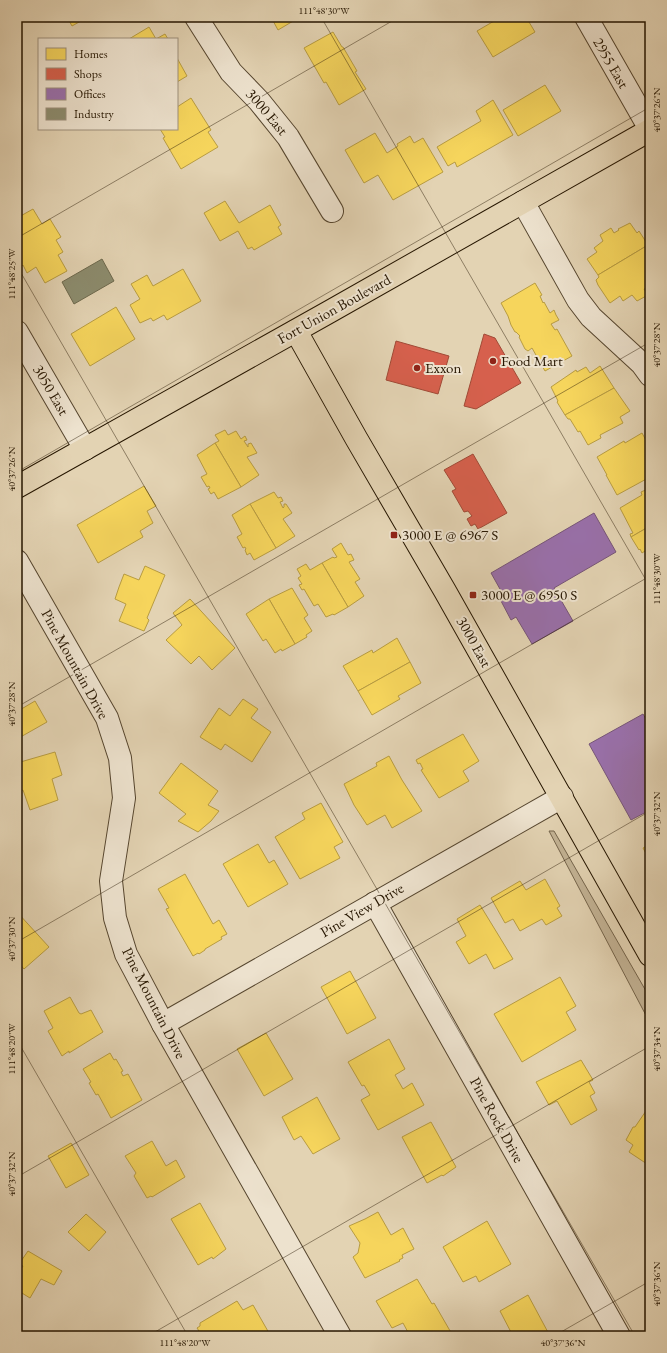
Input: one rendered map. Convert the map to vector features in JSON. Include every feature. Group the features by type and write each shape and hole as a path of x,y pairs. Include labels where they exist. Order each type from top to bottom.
{"main road":[{"name":"Fort Union Boulevard","path":"17,487 296,331 650,129"},
{"name":"3000 East","path":"296,331 562,797 650,955"}],"street":[{"name":"3000 East","path":"196,17 231,72 259,101 288,137 332,211"},
{"name":"2955 East","path":"586,17 650,129"},
{"path":"523,202 578,300 590,317 642,364 650,375"},
{"name":"3050 East","path":"17,332 85,449"},
{"name":"Pine Mountain Drive","path":"17,561 108,718 120,758 124,798 111,881 115,918 126,954 163,1024 340,1336"},
{"name":"Pine View Drive","path":"163,1024 562,797"},
{"name":"Pine Rock Drive","path":"375,903 620,1336"}],"shaded area":[{"path":"549,831 554,831 650,998 650,1023"}],"building: Homes":[{"path":"67,17 88,17 72,26"},
{"path":"271,17 300,17 278,30"},
{"path":"501,17 526,17 535,32 493,57 477,31"},
{"path":"149,27 155,38 131,38"},
{"path":"333,32 357,71 355,72 366,89 339,105 326,82 324,83 304,48"},
{"path":"165,34 167,38 158,38"},
{"path":"178,60 187,76 178,81"},
{"path":"545,85 561,111 518,136 503,110"},
{"path":"191,98 211,130 208,132 218,147 181,169 163,138 165,137 161,130 178,130 178,106"},
{"path":"493,100 513,135 457,167 455,162 448,166 437,147 481,121 476,111"},
{"path":"375,133 387,153 398,146 397,144 410,136 414,143 423,138 443,172 393,200 378,175 364,183 345,150"},
{"path":"225,201 239,223 270,205 281,225 278,227 282,234 254,250 252,247 248,249 238,231 220,241 204,213"},
{"path":"33,209 42,224 50,219 61,237 56,240 63,252 58,255 67,271 45,283 36,267 27,273 23,265 21,267 17,259 17,218"},
{"path":"630,223 637,233 639,231 648,245 598,275 587,259 597,252 594,248 603,241 600,235 611,228 614,233 619,230 618,229"},
{"path":"648,245 650,249 650,286 644,289 648,295 637,301 632,295 623,301 620,296 610,303 598,285 596,280 599,277 598,275"},
{"path":"183,269 201,301 167,320 164,315 153,321 151,318 140,323 130,305 140,299 131,284 147,275 153,286"},
{"path":"535,283 542,295 540,296 543,303 544,302 550,313 554,310 559,320 551,324 555,330 557,329 572,356 545,371 532,348 528,351 525,349 519,337 520,336 515,332 501,303"},
{"path":"116,307 135,339 90,366 71,334"},
{"path":"600,366 614,388 565,415 557,402 558,401 551,387 576,370 577,372 586,367 590,373"},
{"path":"614,388 630,411 620,417 623,423 600,435 601,438 588,445 580,431 578,432 570,419 568,419 565,415"},
{"path":"225,430 228,435 236,431 241,439 245,436 247,440 244,441 248,447 248,444 251,443 257,453 247,457 259,475 241,487 215,443 219,441 215,435"},
{"path":"642,433 648,444 650,444 650,477 617,495 597,457 624,441 625,443"},
{"path":"215,443 241,487 218,499 214,492 211,494 208,489 210,488 209,486 207,487 201,477 207,474 197,455"},
{"path":"144,486 156,506 147,511 153,523 140,531 143,537 98,563 77,525"},
{"path":"650,488 650,526 631,537 630,534 633,533 620,508 642,495 641,492"},
{"path":"274,492 278,498 281,497 283,501 280,502 283,508 284,504 286,504 292,513 283,519 295,536 276,548 250,504"},
{"path":"250,504 276,548 254,560 250,553 247,555 245,547 243,548 237,537 242,534 232,515"},
{"path":"650,526 650,560 645,551 642,553 640,549 639,550 631,537"},
{"path":"341,543 348,555 351,554 354,560 349,562 360,579 355,582 364,596 348,607 322,563 333,557 337,557 332,549"},
{"path":"322,563 348,607 334,615 333,614 326,617 318,604 314,606 304,589 302,590 299,585 302,584 298,578 301,576 297,569 306,564 310,570"},
{"path":"145,566 165,575 147,618 149,620 144,631 119,621 126,604 115,599 124,574 139,580"},
{"path":"292,588 308,615 304,618 312,631 306,635 307,637 295,644 269,599"},
{"path":"190,599 235,648 212,670 199,656 191,664 166,640 182,625 173,613"},
{"path":"269,599 295,644 275,653 266,639 263,641 246,614"},
{"path":"397,638 410,662 358,691 343,666 372,650 373,653"},
{"path":"410,662 421,683 398,696 400,699 372,715 358,691"},
{"path":"243,699 258,709 251,718 271,732 252,762 225,744 221,750 200,737 219,708 230,716"},
{"path":"35,701 47,722 17,739 17,710 18,711"},
{"path":"463,734 479,761 463,771 469,781 439,798 421,770 423,769 420,763 418,764 416,760"},
{"path":"55,752 62,775 52,779 58,800 30,810 23,790 20,792 17,786 17,763"},
{"path":"389,756 402,780 422,811 392,828 385,815 367,825 354,805 344,784 377,766 376,763"},
{"path":"181,763 218,791 208,805 219,811 211,821 198,832 178,821 186,814 159,793"},
{"path":"321,803 343,842 334,847 340,858 300,879 275,837 305,819 302,813"},
{"path":"258,844 269,863 274,860 288,884 248,907 223,864"},
{"path":"650,844 650,861 643,848"},
{"path":"185,874 213,924 219,920 227,934 199,954 198,953 193,956 166,909 169,908 158,889"},
{"path":"545,879 560,906 557,908 562,916 546,925 542,919 520,931 513,919 505,923 491,898 520,881 526,890"},
{"path":"480,905 513,959 494,969 486,954 469,964 456,942 466,936 457,919"},
{"path":"17,912 49,947 24,969 17,961"},
{"path":"350,971 376,1018 347,1034 321,987"},
{"path":"560,977 576,1006 566,1012 576,1030 522,1062 494,1014"},
{"path":"70,997 79,1013 81,1014 91,1010 103,1032 62,1056 48,1031 53,1028 44,1011"},
{"path":"266,1033 293,1079 264,1096 237,1049"},
{"path":"389,1039 405,1069 395,1075 403,1089 412,1083 424,1105 378,1130 361,1100 370,1095 364,1085 362,1086 348,1062"},
{"path":"110,1053 114,1060 116,1059 123,1071 121,1072 123,1076 128,1074 142,1100 111,1118 98,1094 96,1095 89,1083 91,1082 83,1069"},
{"path":"581,1060 593,1080 589,1082 595,1093 590,1096 597,1110 571,1125 557,1101 549,1105 536,1082"},
{"path":"317,1097 340,1139 313,1154 301,1136 294,1140 282,1117"},
{"path":"650,1105 650,1166 629,1152 633,1145 626,1140 633,1127 635,1127"},
{"path":"431,1122 456,1167 443,1176 442,1175 427,1183 402,1137"},
{"path":"152,1141 166,1166 176,1160 185,1177 152,1197 147,1198 134,1176 136,1173 125,1156"},
{"path":"71,1143 89,1175 66,1188 48,1156"},
{"path":"200,1203 226,1249 213,1259 212,1257 198,1265 171,1219"},
{"path":"378,1212 391,1235 403,1228 414,1249 402,1255 403,1258 399,1260 400,1261 365,1278 353,1257 358,1253 360,1243 349,1226"},
{"path":"86,1214 106,1232 89,1251 68,1232"},
{"path":"487,1221 511,1264 479,1282 476,1276 463,1282 443,1247"},
{"path":"28,1251 62,1271 54,1285 41,1279 30,1298 17,1290 17,1275 23,1266 19,1264"},
{"path":"417,1279 432,1304 434,1303 453,1336 410,1336 403,1323 392,1328 376,1301"},
{"path":"528,1295 550,1336 513,1336 500,1311"},
{"path":"237,1301 243,1310 253,1305 269,1333 264,1336 205,1336 203,1333 201,1334 197,1328 200,1326 200,1323"}],"building: Shops":[{"name":"Food Mart","path":"484,334 495,338 521,383 476,409 464,406"},
{"name":"Exxon","path":"396,341 449,356 438,394 386,380"},
{"path":"473,454 507,513 478,529 475,524 471,526 467,519 472,516 468,511 464,512 452,491 456,489 444,470"}],"building: Offices":[{"path":"594,513 616,552 554,588 573,621 532,644 516,617 511,620 501,601 505,598 491,573"},
{"path":"643,714 650,726 650,810 631,820 589,744"}],"building: Industry":[{"path":"102,259 114,281 74,304 62,282"}],"place":[{"name":"Food Mart","path":"493,361"},
{"name":"Exxon","path":"417,368"},
{"name":"3000 E @ 6967 S","path":"394,535"},
{"name":"3000 E @ 6950 S","path":"473,595"}]}
